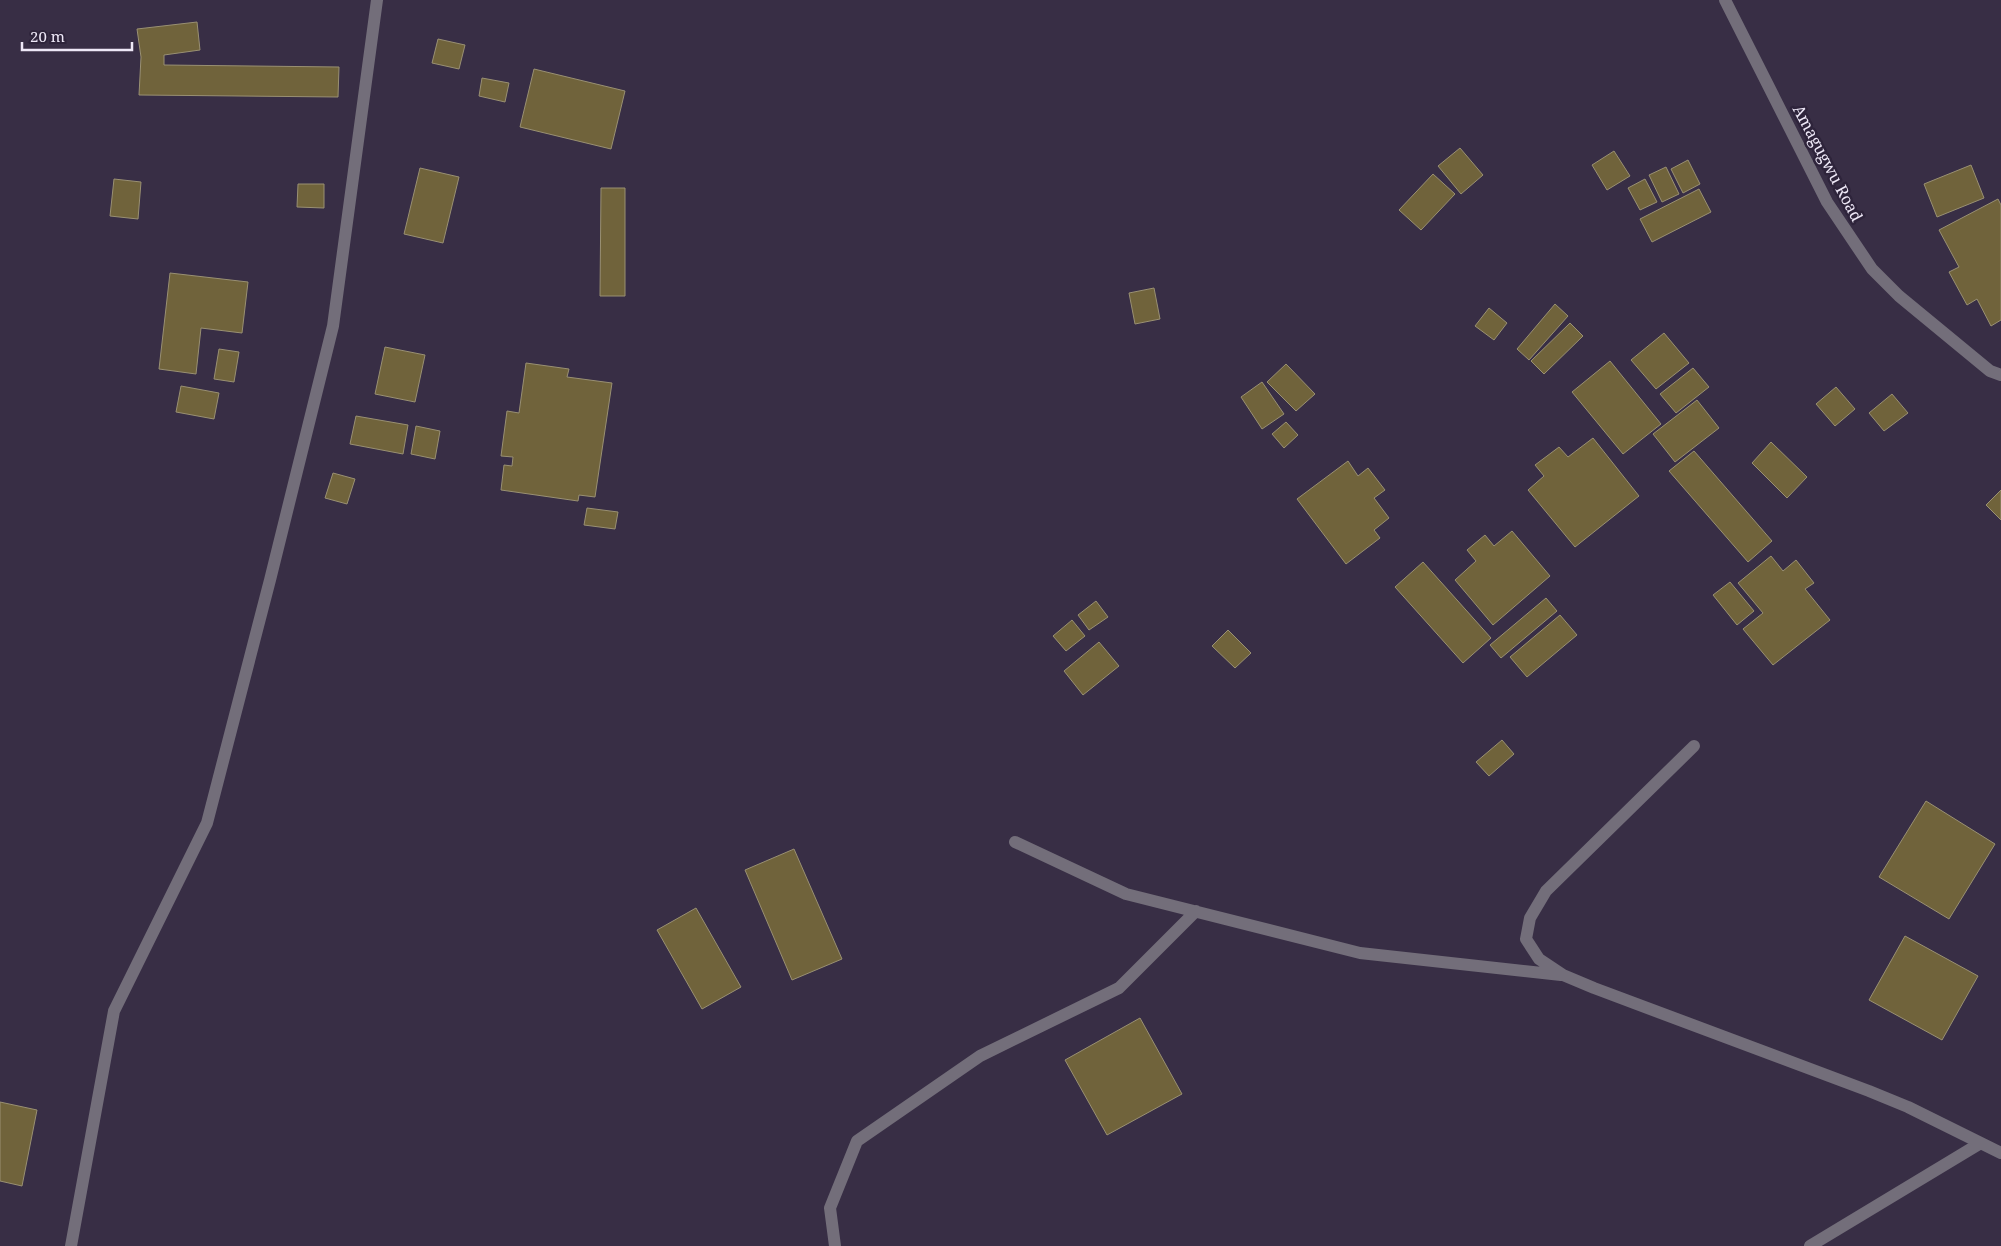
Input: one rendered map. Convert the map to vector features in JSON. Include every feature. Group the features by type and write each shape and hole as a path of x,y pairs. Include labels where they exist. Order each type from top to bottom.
{"street":[{"path":"71,1246 114,1011 207,823 333,326 377,0"},
{"name":"Amagugwu Road","path":"1725,0 1827,202 1872,269 1899,296 1990,371 2001,375"},
{"path":"1694,746 1546,891 1530,918 1526,939 1539,959 1563,975 1908,1107 1979,1144 2001,1153"},
{"path":"1015,842 1126,894 1360,953 1563,975"},
{"path":"835,1246 830,1208 857,1141 980,1056 1119,988 1196,912"},
{"path":"1810,1246 1979,1144"}],"building":[{"path":"197,22 200,50 164,55 164,65 339,67 338,97 139,95 141,57 137,29"},
{"path":"438,39 465,45 459,69 432,63"},
{"path":"534,69 625,91 611,149 520,127"},
{"path":"482,78 509,83 505,102 479,96"},
{"path":"1460,148 1483,175 1461,194 1438,166"},
{"path":"1614,151 1630,176 1607,190 1592,165"},
{"path":"1688,160 1700,184 1683,193 1671,169"},
{"path":"1971,165 1984,198 1937,217 1924,184"},
{"path":"1666,167 1679,194 1662,202 1649,175"},
{"path":"420,168 459,177 443,243 404,234"},
{"path":"1433,174 1455,194 1421,230 1399,210"},
{"path":"114,179 141,182 138,219 110,216"},
{"path":"1645,179 1657,202 1640,210 1628,188"},
{"path":"298,184 324,184 324,208 297,207"},
{"path":"601,188 625,188 625,296 600,296"},
{"path":"1699,189 1711,212 1652,242 1640,219"},
{"path":"1998,199 2001,205 2001,320 1991,326 1977,299 1967,305 1949,272 1959,267 1939,230"},
{"path":"170,273 248,282 242,333 201,328 196,374 159,369"},
{"path":"1154,288 1160,319 1135,324 1129,293"},
{"path":"1555,304 1568,316 1529,360 1517,349"},
{"path":"1489,308 1507,323 1494,340 1475,326"},
{"path":"1570,323 1583,336 1544,374 1531,361"},
{"path":"1664,333 1689,363 1656,389 1631,360"},
{"path":"385,347 425,355 415,402 375,394"},
{"path":"219,349 239,352 234,382 214,379"},
{"path":"1610,361 1661,424 1623,454 1572,392"},
{"path":"526,363 569,369 567,377 612,383 595,497 579,495 578,501 501,490 504,465 512,466 513,457 501,456 507,411 519,413"},
{"path":"1286,364 1315,394 1296,411 1267,382"},
{"path":"1693,368 1709,387 1676,413 1660,394"},
{"path":"1262,382 1284,414 1262,429 1241,397"},
{"path":"181,386 219,393 214,419 176,412"},
{"path":"1836,387 1855,409 1835,426 1816,404"},
{"path":"1892,394 1908,413 1884,431 1869,413"},
{"path":"1697,400 1719,428 1675,462 1653,434"},
{"path":"356,416 408,425 403,454 350,444"},
{"path":"1286,422 1298,435 1284,448 1272,434"},
{"path":"416,426 440,431 435,459 411,454"},
{"path":"1593,438 1639,496 1575,547 1528,490 1544,476 1535,465 1559,447 1568,457"},
{"path":"1771,442 1807,477 1787,498 1752,463"},
{"path":"1694,451 1772,541 1748,562 1669,471"},
{"path":"1348,461 1358,476 1368,468 1385,490 1374,498 1389,518 1374,530 1380,538 1346,564 1297,499"},
{"path":"333,473 355,479 347,504 325,498"},
{"path":"2001,490 2001,520 1986,505"},
{"path":"587,508 618,512 615,529 584,525"},
{"path":"1512,531 1550,576 1493,625 1455,580 1476,561 1467,550 1485,535 1494,546"},
{"path":"1771,556 1783,571 1796,560 1814,583 1805,589 1830,620 1773,665 1743,629 1763,613 1738,583"},
{"path":"1423,562 1491,638 1463,663 1395,587"},
{"path":"1730,582 1754,611 1737,625 1713,595"},
{"path":"1546,598 1557,611 1501,658 1490,645"},
{"path":"1096,601 1108,617 1089,630 1078,615"},
{"path":"1560,615 1577,635 1527,677 1510,657"},
{"path":"1072,620 1085,636 1066,651 1053,636"},
{"path":"1228,630 1251,653 1235,668 1212,646"},
{"path":"1099,642 1119,666 1083,695 1064,671"},
{"path":"1502,740 1514,754 1489,776 1476,762"},
{"path":"1926,801 1995,844 1949,919 1879,877"},
{"path":"794,849 842,959 792,980 745,870"},
{"path":"696,908 741,987 702,1009 657,930"},
{"path":"1905,936 1978,976 1942,1040 1869,1000"},
{"path":"1140,1018 1182,1094 1107,1135 1065,1060"},
{"path":"0,1102 37,1110 22,1186 0,1181"}]}
